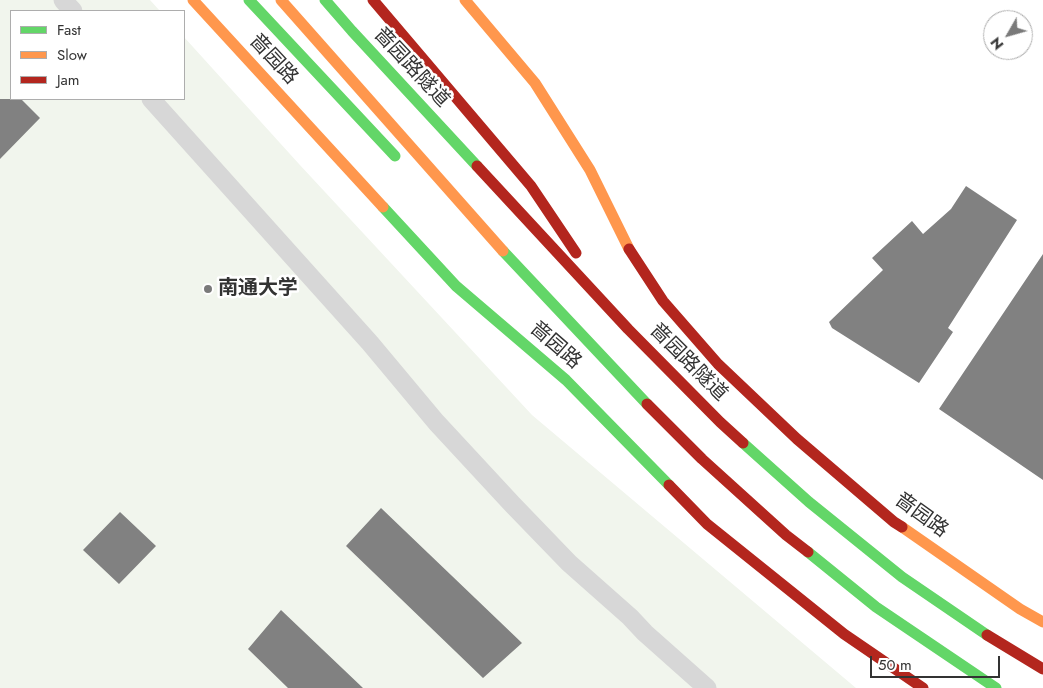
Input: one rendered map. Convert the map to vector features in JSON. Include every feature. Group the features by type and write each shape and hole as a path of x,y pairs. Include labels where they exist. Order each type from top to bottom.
{"main road":[{"name":"啬园路","path":"192,0 456,286 566,380 708,524 844,634 923,688"},
{"path":"249,0 404,166"},
{"path":"280,0 511,260 630,387 702,459 786,535 876,607 996,688"},
{"name":"啬园路隧道","path":"324,0 628,329 720,422 809,502 902,578 999,643 1043,668"},
{"path":"373,0 531,186 628,329"},
{"name":"啬园路","path":"465,0 536,83 590,170 626,246 663,301 718,364 797,439 894,522 1020,609 1043,622"},
{"path":"520,286 630,387"}],"street":[{"path":"63,0 72,10"},
{"path":"152,100 370,343 436,422 568,563 630,616 645,633 707,688"}],"shaded area":[{"name":"南通大学","path":"0,0 150,0 159,10 10,10 10,100 185,100 185,38 532,415 856,688 0,688"}],"building":[{"path":"0,99 22,100 40,118 0,159"},
{"path":"966,186 1017,220 948,328 953,332 919,383 832,328 829,322 883,270 872,258 912,221 923,234 951,209"},
{"path":"1043,254 1043,480 939,409"},
{"path":"381,508 522,643 483,678 346,546"},
{"path":"120,512 156,546 119,584 83,550"},
{"path":"281,610 363,688 288,688 248,649"}],"traffic: fast":[{"path":"249,0 395,156"},
{"path":"325,0 477,166"},
{"path":"383,207 456,286 566,380 669,485"},
{"path":"503,251 647,404"},
{"path":"743,443 809,502 902,577 987,635"},
{"path":"808,552 876,607 996,688"}],"traffic: slow":[{"path":"193,0 383,207"},
{"path":"281,0 503,251"},
{"path":"465,0 535,83 590,170 629,249"},
{"path":"902,527 1020,609 1043,622"}],"traffic: jam":[{"path":"373,0 531,186 576,253"},
{"path":"477,166 628,329 743,443"},
{"path":"629,249 663,301 718,364 797,439 902,527"},
{"path":"647,404 702,459 786,535 808,552"},
{"path":"669,485 707,524 844,634 923,688"},
{"path":"987,635 1043,669"}],"place":[{"name":"南通大学","path":"208,289"}]}
